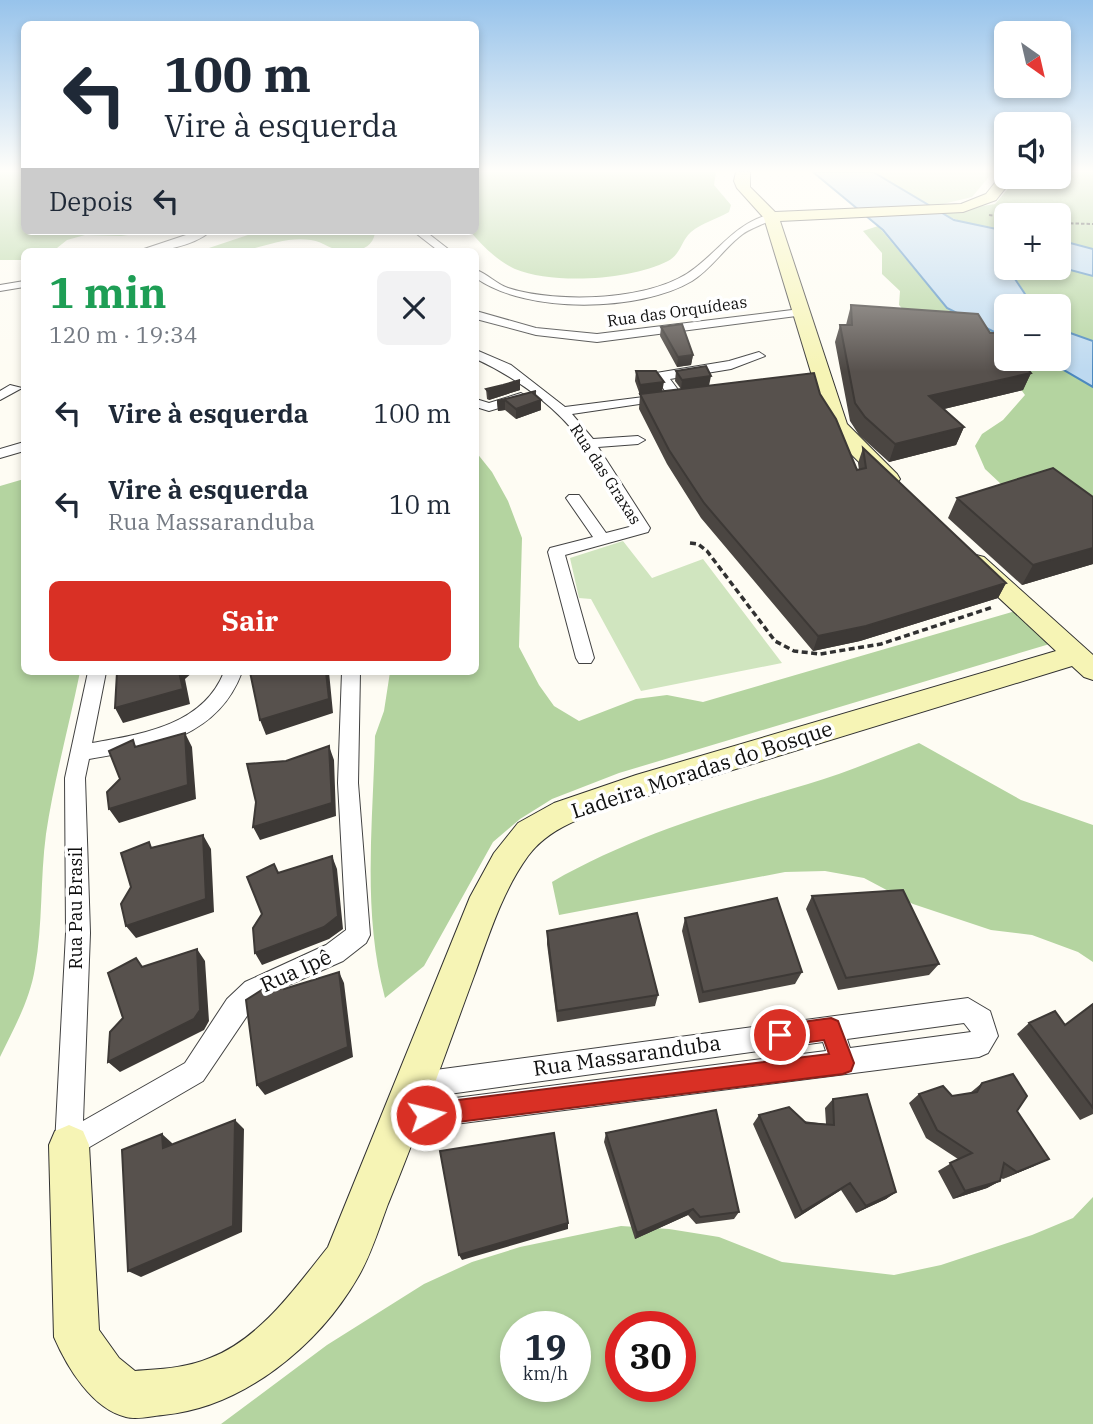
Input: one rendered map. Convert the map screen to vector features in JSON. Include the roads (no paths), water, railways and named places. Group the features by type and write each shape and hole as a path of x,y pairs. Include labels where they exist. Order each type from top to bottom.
{"main road":[{"path":"777,238 800,313 813,380 849,441 907,497"},
{"path":"957,544 1085,663"},
{"name":"Ladeira Moradas do Bosque","path":"69,1145 77,1337 103,1374 128,1395 174,1391 219,1379 257,1357 305,1311 343,1262 487,897 507,861 531,831 573,810 636,787 1085,663"}],"street":[{"path":"156,248 191,238"},
{"path":"479,275 505,290 533,296 565,298 640,293 690,278 729,238"},
{"path":"0,288 21,284"},
{"name":"Rua das Orquídeas","path":"479,316 561,335 596,338 670,331 742,316 800,313"},
{"name":"Rua das Graxas","path":"479,355 506,368 535,393 562,411 588,444 642,528 556,552 585,658"},
{"path":"562,411 681,395 662,376 723,366 760,356"},
{"path":"723,366 735,380"},
{"path":"0,396 15,388"},
{"path":"479,404 489,408 535,393"},
{"path":"588,444 638,440"},
{"path":"0,454 21,447"},
{"path":"574,498 602,538"},
{"name":"Rua Pau Brasil","path":"69,1145 78,933 75,778 96,675"},
{"path":"79,753 148,741 197,720 219,699 231,682 232,675"},
{"name":"Rua Ipê","path":"69,1145 194,1072 209,1057 234,1010 251,991 275,978 334,956 358,935 358,890 348,783 351,675"},
{"name":"Rua Massaranduba","path":"968,1010 976,1014 984,1028 985,1036 979,1044 843,1063 684,1081 407,1102 678,1049 968,1010"},
{"path":"831,1029 843,1063"},
{"path":"678,1049 684,1081"}],"water":[{"path":"890,238 994,238 994,280 1016,280 1025,294 994,294 994,332 947,308"},
{"path":"1071,243 1093,249 1093,276 1071,270"},
{"path":"1071,333 1093,341 1093,387 1066,371 1071,371"}]}
